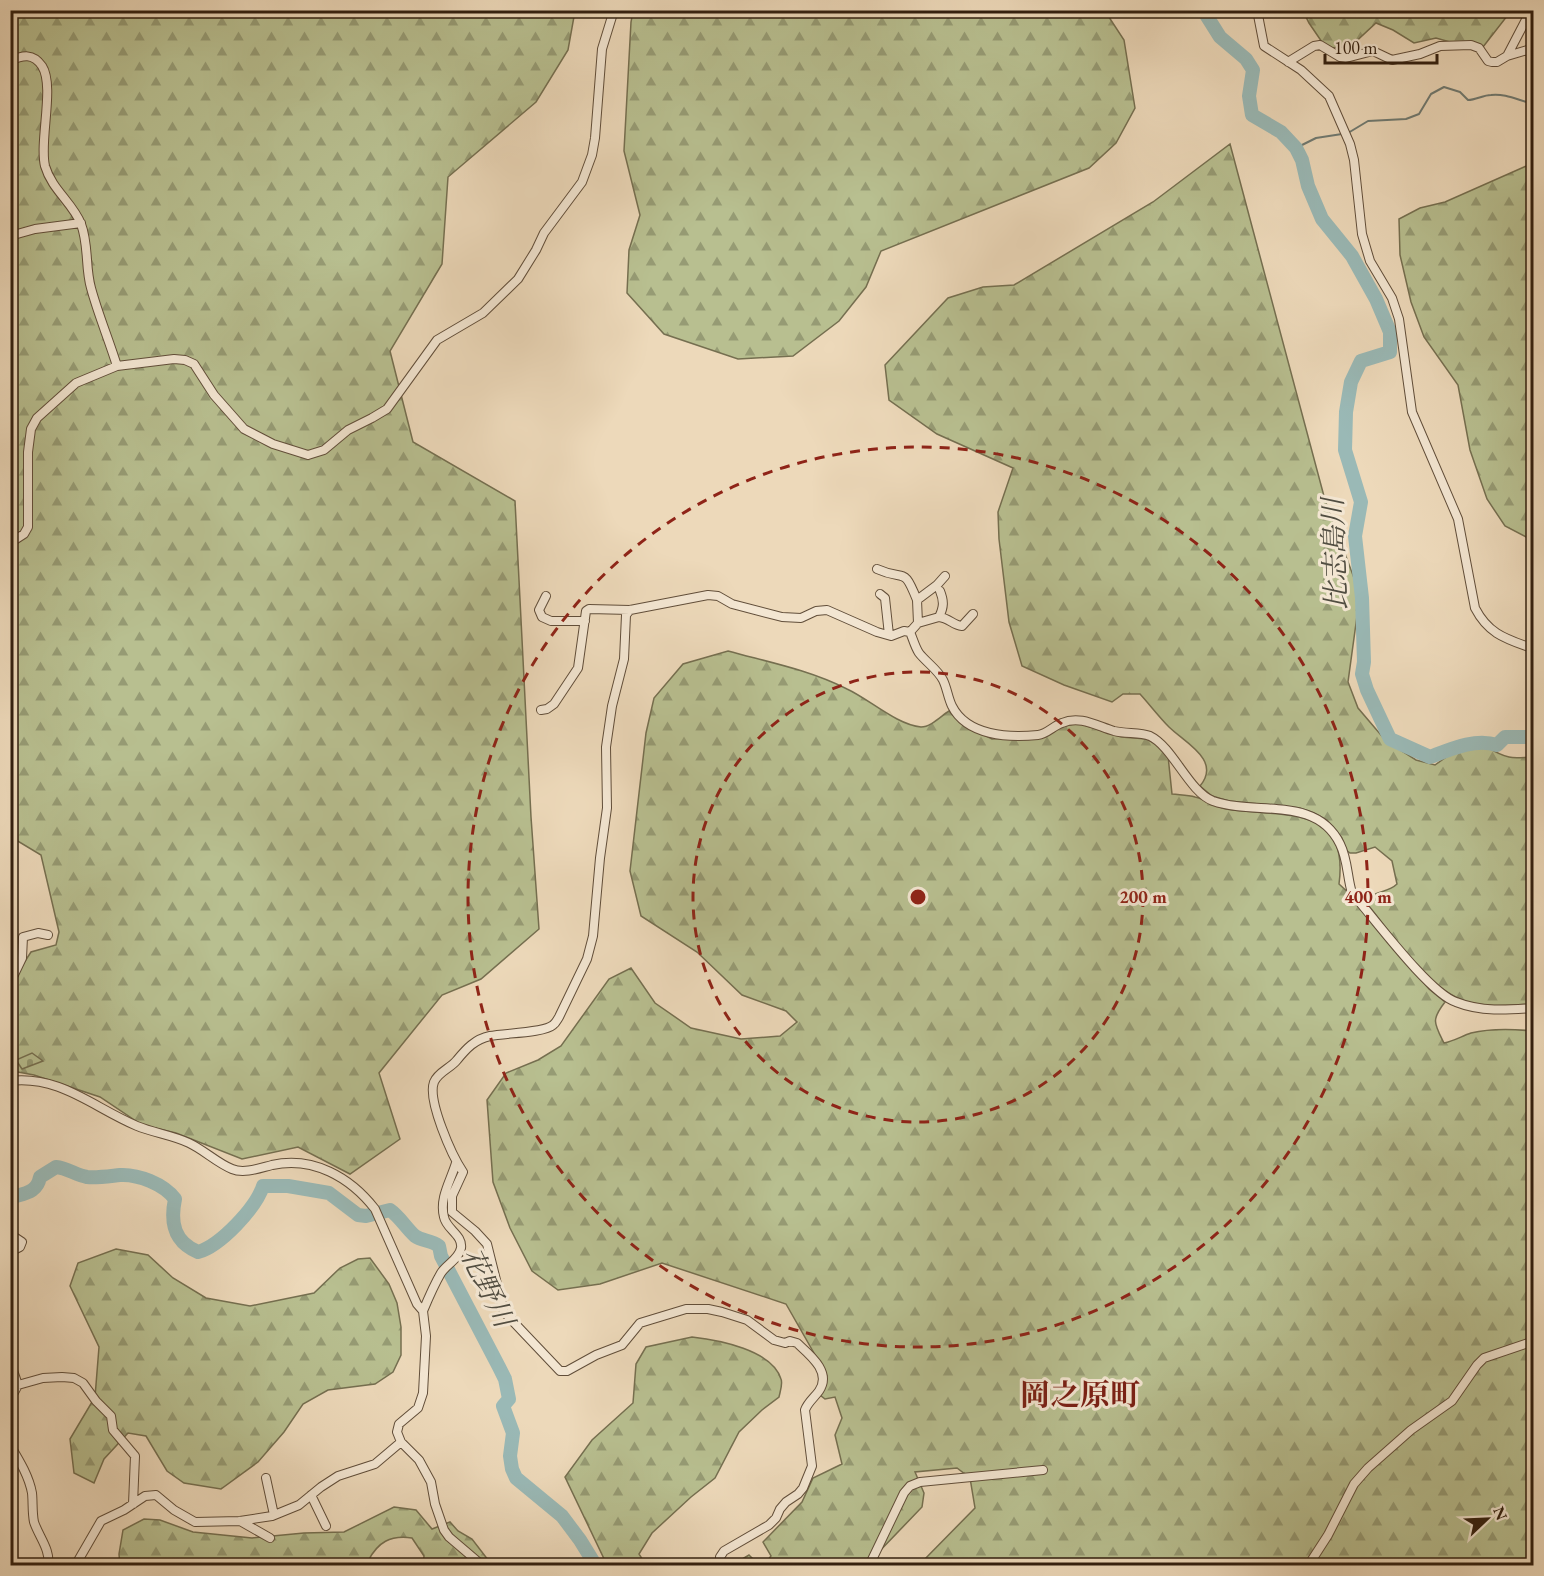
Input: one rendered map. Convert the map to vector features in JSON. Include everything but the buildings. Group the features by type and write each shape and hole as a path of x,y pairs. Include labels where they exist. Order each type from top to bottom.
{"street":[{"path":"10,543 24,534 28,527 28,452 32,429 37,418 76,383 117,366 174,359 194,364 214,395 244,429 273,444 308,455 324,450 348,430 380,414 394,400 437,340 488,309 518,279 544,233 582,182 596,138 602,49 614,10"},
{"path":"1257,10 1264,46 1309,76 1329,96 1345,133 1354,160 1362,234 1370,261 1392,298 1399,319 1412,412 1458,519 1475,608 1490,630 1499,636 1533,649"},
{"path":"1507,56 1531,10"},
{"path":"1288,62 1314,46 1320,45 1340,57 1347,58 1373,51 1392,60 1453,44 1475,46 1483,52 1488,61 1492,62 1533,48"},
{"path":"10,61 25,55 32,56 45,72 47,78 45,167 53,184 76,212 81,223 85,235 90,286 117,366"},
{"path":"10,236 35,229 81,223"},
{"path":"877,568 889,574 903,575 909,579 917,600 918,623"},
{"path":"917,600 945,576"},
{"path":"939,616 943,609 940,591"},
{"path":"880,594 885,598 889,635"},
{"path":"546,596 539,610 542,617 558,622 585,621"},
{"path":"541,710 554,704 578,668 586,611 589,609 630,610 668,604 696,596 718,596 732,604 782,617 801,618 816,611 827,610 889,635 910,632 918,623 939,616 946,618 953,625 962,626 973,614"},
{"path":"483,1566 444,1530 435,1504 431,1482 419,1460 401,1442 397,1432 399,1424 418,1408 423,1393 426,1336 423,1311 443,1271 459,1252 461,1241 446,1224 443,1207 446,1190 456,1163 455,1156 439,1124 433,1084 437,1076 453,1066 467,1048 477,1040 488,1036 553,1026 591,948 600,858 608,808 606,747 612,706 624,659 626,615 630,610"},
{"path":"910,632 918,651 943,680 959,717 972,726 992,734 1040,735 1061,723 1073,720 1087,721 1116,732 1148,735 1160,742 1191,782 1210,800 1233,806 1302,812 1317,819 1332,831 1341,845 1352,893 1431,985 1453,1002 1475,1008 1503,1010 1533,1008"},
{"path":"10,983 22,958 23,937 38,933 48,935"},
{"path":"10,1081 36,1079 73,1093 138,1126 191,1144 232,1170 242,1171 290,1162 312,1164 351,1183 375,1209 417,1304 423,1311"},
{"path":"456,1163 463,1172 452,1196 452,1212 487,1244 504,1312 560,1371 567,1371 596,1355 622,1345 640,1323 686,1309 708,1309 747,1320 781,1342 798,1342 820,1368 824,1377 823,1384 805,1410 812,1466 803,1488 786,1502 770,1525 724,1551 720,1557 721,1566"},
{"path":"10,1234 22,1242 20,1247 10,1252"},
{"path":"1308,1566 1328,1535 1354,1484 1368,1468 1411,1430 1452,1401 1484,1358 1533,1341"},
{"path":"10,1362 18,1385"},
{"path":"10,1400 18,1385 43,1378 74,1378 82,1383 111,1416 113,1430 135,1456 133,1504"},
{"path":"75,1566 102,1521 146,1496 156,1495 174,1510 195,1522 240,1521 274,1515 299,1505 338,1476 375,1464 401,1442"},
{"path":"10,1445 21,1462 31,1492 39,1538 49,1552 48,1566"},
{"path":"869,1566 904,1493 910,1486 948,1478 1043,1470"},
{"path":"266,1478 274,1515"},
{"path":"311,1495 326,1526"},
{"path":"240,1521 270,1538"}],"green space":[{"path":"10,11 575,11 568,50 536,102 448,177 442,264 390,351 413,442 515,501 539,929 481,979 442,995 379,1073 400,1139 350,1174 298,1147 242,1159 176,1133 142,1125 100,1097 34,1075 18,1072 11,1075 10,989 14,978 31,952 56,945 59,932 41,855 11,837"},
{"path":"633,11 1105,11 1124,40 1135,108 1116,143 1089,168 881,251 866,287 839,321 793,356 738,359 664,334 627,293 629,250 640,215 624,151"},
{"path":"1303,11 1511,11 1483,47 1457,44 1436,38 1414,43 1376,23 1350,47 1326,48"},
{"path":"1230,144 1325,500 1360,594 1348,682 1358,708 1386,741 1416,760 1435,765 1449,755 1454,744 1463,741 1483,744 1509,757 1533,757 1533,1004 1490,1005 1465,1001 1437,985 1424,973 1368,905 1368,898 1397,884 1392,861 1375,847 1350,853 1346,850 1342,838 1327,820 1300,808 1229,801 1212,796 1200,786 1206,777 1207,768 1204,760 1191,745 1169,727 1140,694 1123,694 1112,702 1064,685 1022,666 1009,622 999,539 998,512 1013,468 937,434 889,400 885,365 948,298 983,287 1014,285 1153,202"},
{"path":"1533,163 1533,547 1528,538 1505,526 1487,499 1470,450 1458,385 1424,337 1411,302 1400,255 1399,219 1420,208 1445,202"},
{"path":"728,651 789,667 833,682 856,693 902,722 921,727 936,721 949,711 963,725 992,739 1045,736 1061,727 1078,723 1121,737 1147,739 1168,756 1172,794 1199,798 1226,809 1289,815 1307,819 1323,827 1334,839 1340,858 1339,884 1352,896 1429,989 1445,1002 1436,1018 1438,1031 1444,1043 1487,1030 1533,1031 1533,1565 919,1565 975,1508 970,1478 957,1468 915,1472 924,1493 922,1507 868,1565 764,1565 771,1556 763,1542 802,1502 813,1478 842,1464 835,1435 842,1418 835,1397 825,1399 820,1395 825,1387 827,1376 786,1304 662,1263 600,1284 558,1290 532,1271 510,1228 493,1182 487,1100 506,1073 538,1060 561,1046 609,979 631,968 655,1003 691,1028 741,1039 780,1036 797,1022 786,1011 742,995 697,952 641,916 630,871 646,733 654,698 683,664"},
{"path":"32,1053 43,1061 22,1069 16,1060"},
{"path":"116,1249 148,1255 173,1278 206,1298 250,1306 314,1293 340,1268 358,1259 370,1258 389,1284 397,1303 401,1327 401,1355 393,1372 375,1384 328,1390 303,1404 284,1432 258,1462 221,1489 184,1483 167,1471 146,1436 128,1433 104,1459 94,1483 74,1473 70,1439 95,1397 99,1347 70,1286 78,1263"},
{"path":"692,1337 743,1348 767,1361 776,1369 781,1379 779,1397 739,1432 715,1478 652,1533 639,1554 646,1565 607,1565 565,1477 592,1440 633,1403 636,1364 646,1347"},
{"path":"394,1507 416,1510 432,1529 450,1522 458,1531 472,1539 492,1565 423,1565 424,1556 412,1538 404,1537 386,1541 376,1549 368,1561 370,1565 120,1566 119,1554 123,1530 144,1519 160,1520 193,1532 252,1538 344,1532"},
{"path":"749,1555 759,1565 732,1565"}],"waterway":[{"name":"比志島川","path":"1203,10 1220,37 1246,59 1253,70 1249,96 1252,115 1281,132 1296,148 1322,219 1352,256 1376,299 1390,332 1390,352 1361,361 1351,382 1346,412 1345,450 1361,502 1355,536 1362,598 1364,662 1362,674 1367,690 1390,739 1430,757 1472,744 1497,745 1505,737 1534,737"},
{"path":"1348,133 1368,121 1406,119 1419,114 1431,94 1444,87 1460,92 1468,100 1496,95 1534,104"},
{"path":"1296,148 1316,138 1342,134"},
{"name":"花野川","path":"10,1198 33,1189 40,1177 56,1167 87,1177 127,1175 142,1178 158,1185 175,1199 173,1216 176,1231 184,1243 198,1252 216,1242 236,1225 253,1205 263,1186 288,1186 329,1193 358,1215 366,1216 390,1210 415,1236 439,1246 441,1256 505,1379 509,1399 503,1406 513,1433 510,1456 516,1478 562,1516 596,1566"}],"district":[{"name":"岡之原町","path":"1080,1395"}]}
